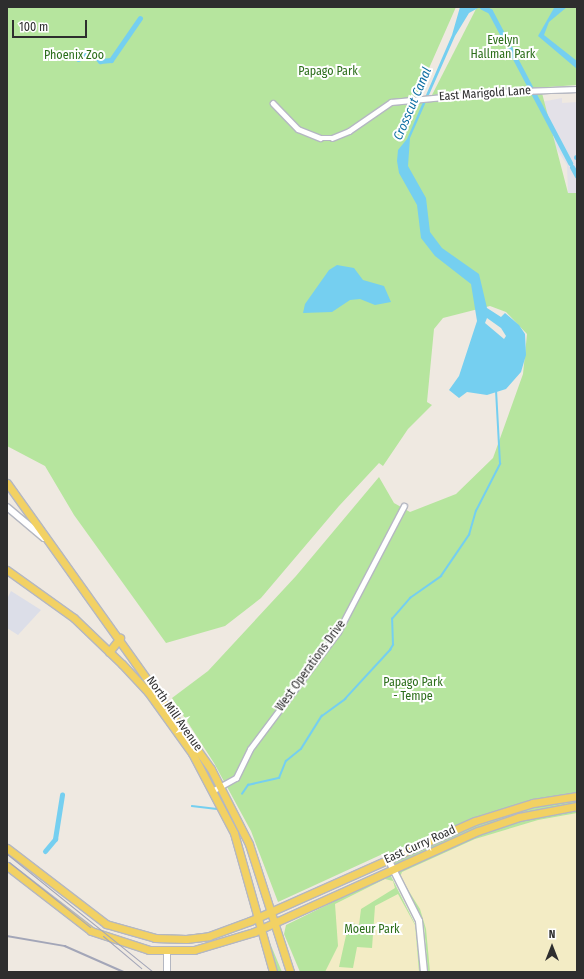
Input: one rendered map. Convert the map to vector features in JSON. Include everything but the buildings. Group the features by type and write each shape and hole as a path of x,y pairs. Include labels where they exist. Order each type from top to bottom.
{"main road":[{"name":"North Mill Avenue","path":"7,483 120,638 221,786 249,844 273,924 290,972"},
{"name":"North Mill Avenue","path":"7,570 74,618 148,692 214,790 234,833 259,917 273,972"},
{"path":"109,652 120,638"},
{"name":"East Curry Road","path":"7,848 91,915 132,933 165,939 196,938 259,917 388,859 496,814 577,796"},
{"name":"East Curry Road","path":"7,866 92,931 131,946 167,951 212,946 262,929 392,868 492,826 577,806"}],"street":[{"name":"East Marigold Lane","path":"273,103 298,129 320,138 349,131 391,102 496,92 577,89"},
{"name":"West Operations Drive","path":"214,790 236,778 250,749 338,632 404,506"},
{"path":"7,507 56,549"},
{"path":"388,859 418,921 424,972"},
{"path":"167,951 167,972"}],"shaded area":[{"path":"562,98 562,103 577,102 577,193 568,193 567,165 551,140 555,138 536,103"},
{"path":"11,591 41,610 18,635 7,628 7,599"}],"green space":[{"path":"7,7 456,7 415,100 434,102 542,93 568,193 577,193 577,972 428,972 424,926 387,852 278,902 251,831 214,763 172,698 208,671 296,576 379,477 394,503 410,512 456,494 493,458 523,374 527,334 506,312 490,306 443,318 434,329 427,402 432,405 408,429 383,466 379,463 339,506 261,598 225,626 166,643 74,515 45,466 7,446"},
{"name":"Evelyn Hallman Park","path":"477,7 577,7 577,85 432,95"},
{"name":"Moeur Park","path":"390,874 415,924 420,972 300,972 284,934 286,925"},
{"path":"270,943 282,972 277,972"}],"sand":[{"path":"577,813 577,972 430,972 426,929 420,909 400,877 402,872 475,839 538,820"},
{"path":"385,879 393,881 395,888 361,909 359,925 349,922 339,967 353,968 357,947 372,948 375,906 398,894 415,925 419,972 325,972 338,946 335,904"}],"water":[{"path":"460,7 480,7 469,13 455,36 410,138 408,166 426,198 430,232 442,248 479,274 487,308 501,317 505,313 519,325 525,334 526,355 521,372 506,389 487,395 467,392 459,398 449,390 459,376 477,321 471,284 435,256 421,238 417,205 399,173 397,161 398,150 407,139 452,35","holes":["487,318 501,328 506,336 504,339 485,323"]},
{"path":"567,7 549,22 544,35 577,61 577,69 538,36 554,8"},
{"path":"337,265 354,268 363,280 384,286 391,302 375,305 360,299 350,300 332,312 303,313 305,304 329,270"}],"waterway":[{"path":"482,7 490,11 570,163"},
{"path":"78,59 91,52 100,61 111,60 140,18"},
{"path":"572,167 577,176"},
{"path":"242,794 248,785 279,778 286,761 301,749 322,716 345,699 390,650 393,645 392,619 410,598 441,576 469,535 476,511 500,464 496,391"},
{"path":"45,851 55,839 62,795"},
{"path":"192,806 217,809"}],"tram line":[{"path":"7,854 153,972"},
{"path":"9,862 90,927"},
{"path":"103,936 141,968"}],"railway":[{"path":"7,936 65,946 124,972"}],"park label":[{"name":"Phoenix Zoo","path":"74,56"},
{"name":"Papago Park","path":"328,72"},
{"name":"Papago Park - Tempe","path":"413,690"}],"water label":[{"name":"Crosscut Canal","path":"413,104"}]}
